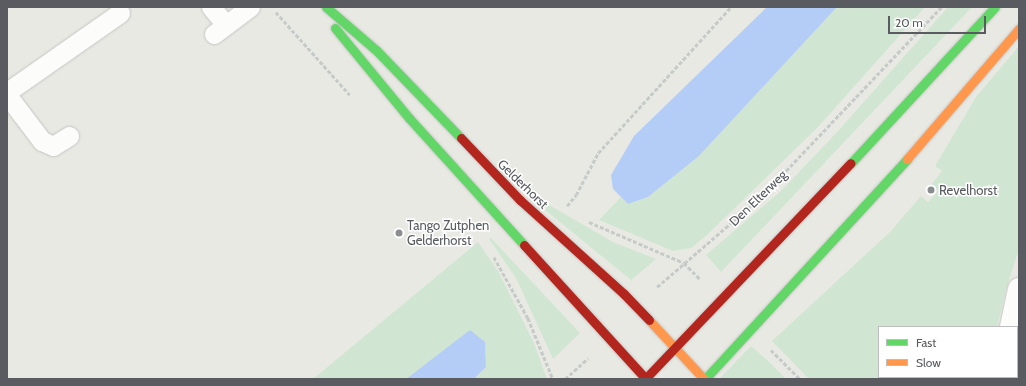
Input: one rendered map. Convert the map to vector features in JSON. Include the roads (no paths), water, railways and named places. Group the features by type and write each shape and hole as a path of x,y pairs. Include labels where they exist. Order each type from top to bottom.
{"street":[{"path":"318,7 409,118 608,336 645,379 996,7"},
{"name":"Gelderhorst","path":"326,7 377,51 520,200 637,307 704,379"},
{"path":"704,379 751,330 953,108 1019,29"},
{"path":"1011,326 1019,289"}],"lane":[{"path":"211,7 220,30 250,7"},
{"path":"7,92 120,13"},
{"path":"7,95 42,141 53,146 69,136"}],"water":[{"path":"767,7 837,7 699,156 648,197 628,204 613,189 611,175 634,136"},
{"path":"470,330 485,342 486,367 474,379 406,379"}],"place":[{"name":"Revelhorst","path":"931,190"},
{"name":"Tango Zutphen Gelderhorst","path":"399,233"}]}
